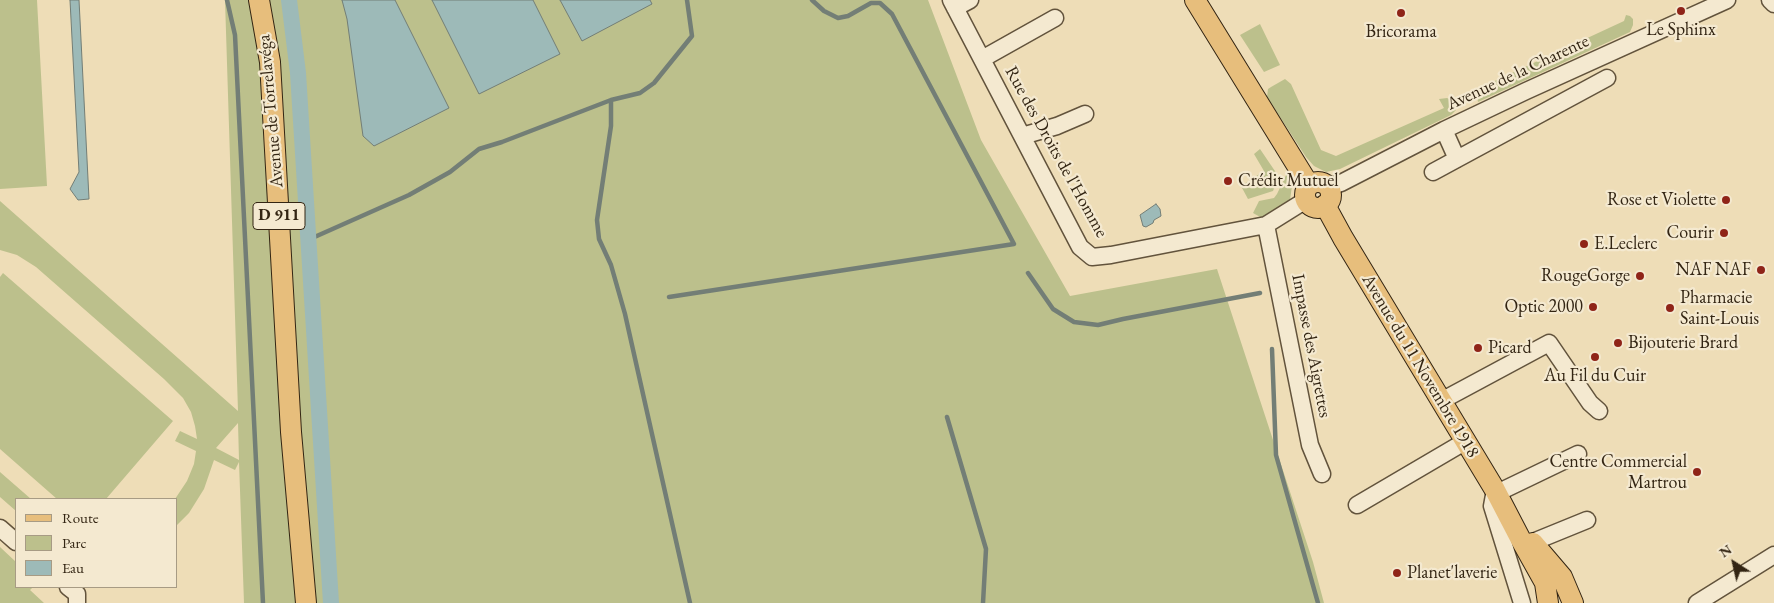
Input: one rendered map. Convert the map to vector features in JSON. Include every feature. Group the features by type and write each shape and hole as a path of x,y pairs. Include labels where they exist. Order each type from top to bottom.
{"main road":[{"name":"Avenue de Torrelavéga","path":"259,0 270,62 291,432 306,603"},
{"name":"Avenue du 11 Novembre 1918","path":"1195,0 1317,194 1496,491 1546,583 1548,603"},
{"name":"Avenue de Torrelavéga","path":"291,432 294,603"},
{"name":"Avenue du 11 Novembre 1918","path":"1514,527 1528,536 1562,577 1573,603"}],"street":[{"path":"953,4 970,0"},
{"name":"Avenue de la Charente","path":"1317,194 1526,90 1727,0"},
{"path":"1770,0 1774,4"},
{"name":"Rue des Droits de l'Homme","path":"953,4 1080,247 1092,257 1266,225 1317,194"},
{"path":"979,54 1053,14"},
{"path":"1433,172 1607,78"},
{"path":"1022,136 1057,126 1084,114"},
{"path":"1444,130 1457,159"},
{"name":"Impasse des Aigrettes","path":"1266,225 1310,445 1322,474"},
{"path":"1441,401 1549,343 1590,403 1599,411"},
{"path":"1358,505 1466,441"},
{"path":"1522,603 1492,506 1496,491 1578,454"},
{"path":"1533,542 1586,520"},
{"path":"0,528 15,541"},
{"path":"1698,603 1774,555"},
{"path":"69,588 76,594 77,603"}],"green space":[{"path":"0,0 37,0 47,186 0,189"},
{"path":"225,0 928,0 981,140 1070,296 1217,269 1313,562 1324,603 244,603 239,462 235,470 214,460 204,489 189,513 178,524 178,498 176,498 187,481 194,464 196,451 175,441 180,431 197,439 191,412 183,398 164,379 36,267 17,255 0,250 0,201 238,411","holes":["238,423 239,460 216,448"]},
{"path":"1626,15 1633,19 1630,32 1478,102 1477,96 1486,85 1624,21"},
{"path":"1260,24 1280,65 1264,72 1240,35"},
{"path":"1285,79 1291,84 1321,150 1336,156 1444,108 1439,99 1447,98 1453,101 1456,110 1451,115 1340,169 1326,172 1314,166 1306,157 1267,97 1268,89"},
{"path":"1260,149 1279,177 1273,191 1248,199 1241,186 1264,171 1254,154"},
{"path":"1287,173 1290,176 1292,186 1290,200 1262,218 1253,213 1259,201 1274,198"},
{"path":"3,273 173,421 107,498 56,498 0,449 0,277"},
{"path":"0,472 30,498 15,498 15,510 0,497"},
{"path":"0,547 15,561 15,588 32,588 30,590 44,603 0,603"}],"water":[{"path":"70,0 79,0 89,199 78,200 70,189 79,172"},
{"path":"342,0 395,0 449,108 374,146 363,136 347,19"},
{"path":"432,0 533,0 560,54 479,94"},
{"path":"560,0 650,0 652,4 582,41"},
{"path":"1156,204 1160,209 1161,216 1146,227 1143,226 1140,215"}],"waterway":[{"path":"227,0 235,35 263,603"},
{"path":"289,0 298,73 331,603"},
{"path":"310,239 409,195 450,172 479,149 611,100 640,93 654,83 692,36 687,0"},
{"path":"669,297 1014,244 892,14 880,3 871,3 848,16 838,18 824,11 812,0"},
{"path":"611,100 611,126 597,220 599,239 611,265 625,314 690,603"},
{"path":"1028,273 1053,309 1074,322 1098,325 1260,293"},
{"path":"1272,349 1276,455 1318,603"},
{"path":"947,417 986,549 983,603"}],"place":[{"name":"Le Sphinx","path":"1681,11"},
{"name":"Bricorama","path":"1401,13"},
{"name":"Crédit Mutuel","path":"1228,181"},
{"name":"Rose et Violette","path":"1726,200"},
{"name":"Courir","path":"1724,233"},
{"name":"E.Leclerc","path":"1584,244"},
{"name":"NAF NAF","path":"1761,270"},
{"name":"RougeGorge","path":"1640,276"},
{"name":"Optic 2000","path":"1593,307"},
{"name":"Pharmacie Saint-Louis","path":"1670,308"},
{"name":"Bijouterie Brard","path":"1618,343"},
{"name":"Picard","path":"1478,348"},
{"name":"Au Fil du Cuir","path":"1595,357"},
{"name":"Centre Commercial Martrou","path":"1697,472"},
{"name":"Planet'laverie","path":"1397,573"}]}
